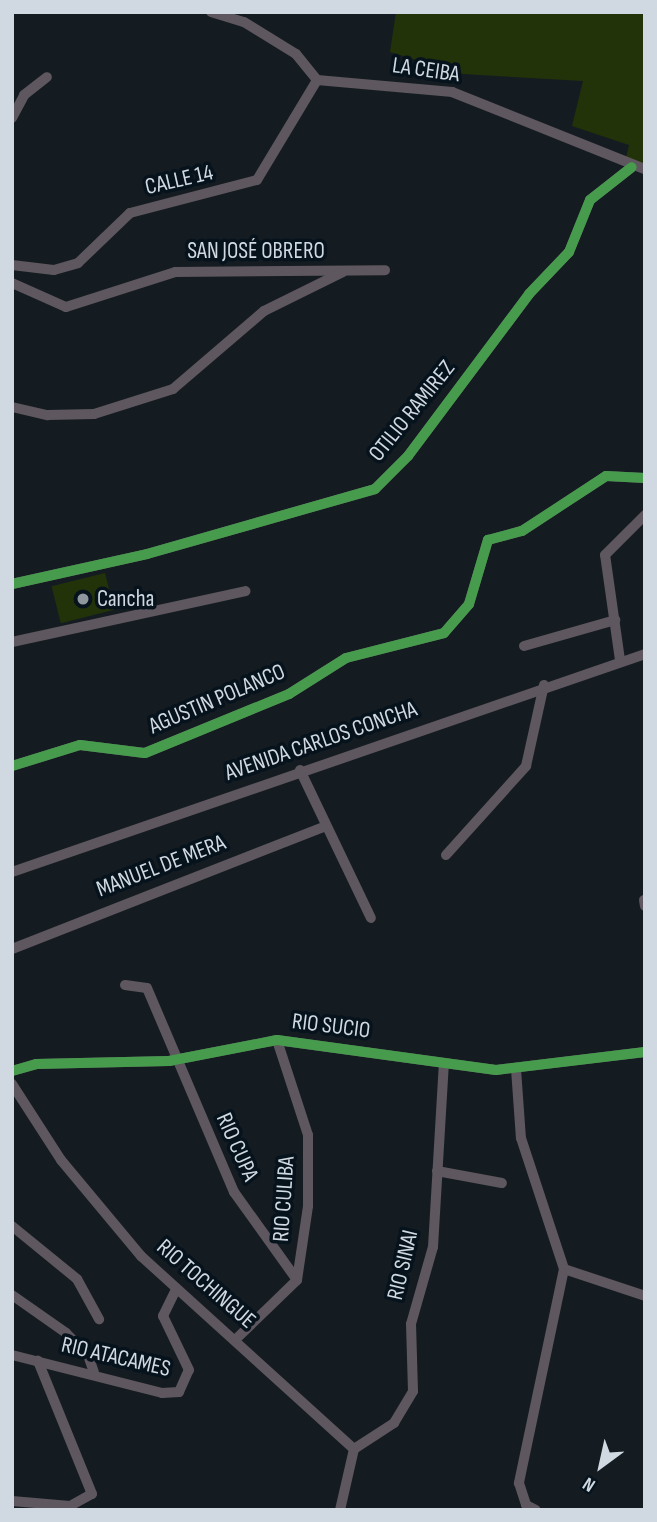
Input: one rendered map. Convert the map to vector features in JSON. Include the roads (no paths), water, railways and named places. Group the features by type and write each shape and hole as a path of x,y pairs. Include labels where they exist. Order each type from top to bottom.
{"street":[{"path":"211,12 244,22 296,54 317,80"},
{"path":"12,118 24,95 47,77"},
{"name":"LA CEIBA","path":"317,80 452,92 632,167 645,169"},
{"name":"CALLE 14","path":"12,265 54,270 78,263 130,213 257,180 317,80"},
{"name":"OTILIO RAMIREZ","path":"12,584 147,554 375,489 408,456 529,294 569,252 590,200 632,167"},
{"name":"SAN JOSÉ OBRERO","path":"12,283 66,307 176,272 385,270"},
{"path":"12,407 48,415 94,414 173,388 264,311 343,272"},
{"name":"AGUSTIN POLANCO","path":"12,766 80,745 145,752 289,694 345,658 444,633 469,604 488,540 522,531 606,476 645,478"},
{"path":"620,660 605,555 645,515"},
{"path":"12,627 14,641 246,591"},
{"path":"524,646 615,620"},
{"name":"AVENIDA CARLOS CONCHA","path":"12,872 544,685 645,654"},
{"path":"446,855 526,766 544,685"},
{"path":"300,770 371,918"},
{"name":"MANUEL DE MERA","path":"12,949 326,826"},
{"name":"RIO CUPA","path":"125,985 147,988 175,1060 234,1192 297,1280"},
{"name":"RIO SUCIO","path":"12,1071 36,1064 175,1060 277,1041 444,1063 516,1069 645,1052"},
{"name":"RIO CULIBA","path":"277,1041 310,1153 297,1280"},
{"name":"RIO SINAI","path":"354,1449 394,1423 414,1391 411,1324 431,1256 444,1063"},
{"path":"516,1069 521,1138 564,1269 520,1483 527,1508"},
{"name":"RIO TOCHINGUE","path":"12,1084 69,1169 176,1291 236,1339 354,1449"},
{"path":"437,1171 502,1183"},
{"path":"12,1226 77,1279 99,1319"},
{"path":"564,1269 645,1296"},
{"path":"236,1339 297,1280"},
{"name":"RIO ATACAMES","path":"12,1355 94,1372 162,1394 184,1390 189,1370 163,1316 176,1291"},
{"path":"12,1295 66,1333 88,1355 94,1372"},
{"path":"38,1361 89,1478 88,1501"},
{"path":"340,1510 354,1449"},
{"path":"12,1501 88,1501 98,1510"}],"place":[{"name":"Cancha","path":"83,599"}]}
